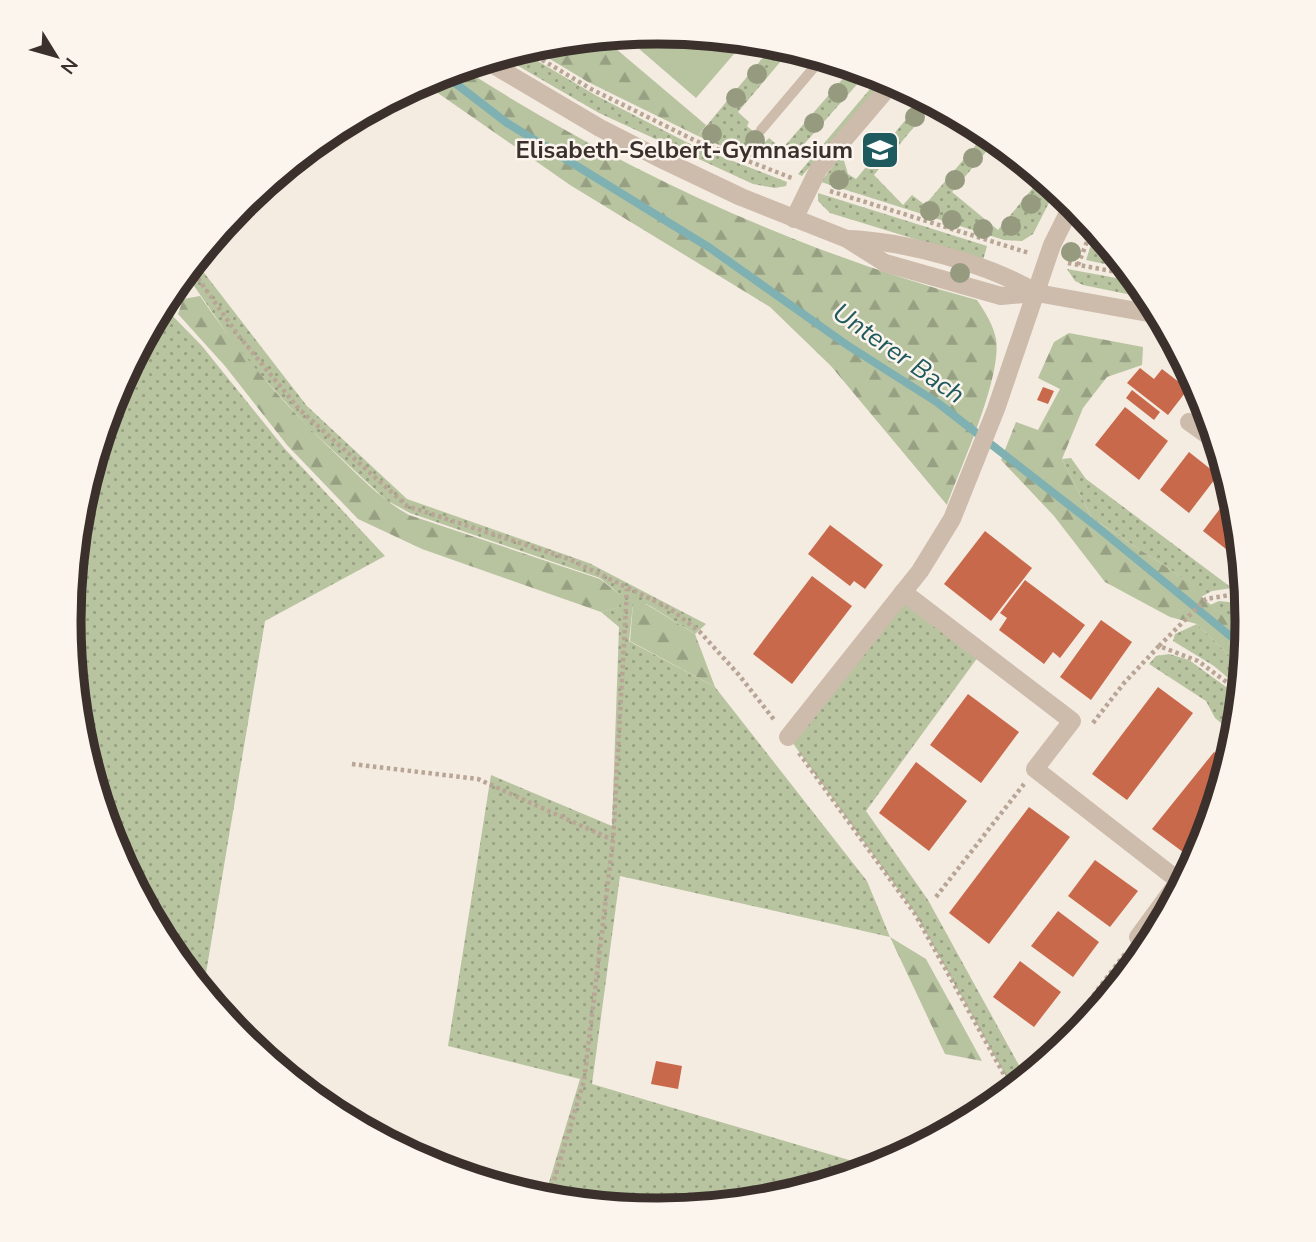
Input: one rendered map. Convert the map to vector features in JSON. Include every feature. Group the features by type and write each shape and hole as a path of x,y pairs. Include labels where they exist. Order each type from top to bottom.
{"street":[{"path":"496,67 600,128 741,197 794,219 847,239 885,240 1010,276 1037,293 1145,312"},
{"path":"794,219 808,184 886,91"},
{"path":"788,737 936,547 967,485 1048,258 1068,215"},
{"path":"1189,422 1204,433"},
{"path":"903,592 1072,721 1035,769 1175,878"}],"lane":[{"path":"761,130 816,66"}],"path":[{"path":"537,57 591,89 696,141 808,184 1048,258 1118,272"},
{"path":"1078,265 1087,235"},
{"path":"196,276 238,335 299,409 407,506 569,559 669,608 700,632 767,710"},
{"path":"552,1188 584,1081 613,840 627,589"},
{"path":"1072,721 1086,731 1124,683 1187,615 1206,599 1234,594"},
{"path":"1158,646 1198,661 1231,685"},
{"path":"788,737 915,914 1007,1080"},
{"path":"352,764 478,779 613,840"},
{"path":"936,897 1035,769"}],"green space":[{"path":"634,45 696,45 738,50 696,98"},
{"path":"612,46 706,125 698,136 588,82 544,55"},
{"path":"766,54 784,58 738,112 749,122 747,126 765,142 769,138 782,149 846,75 860,81 798,151 786,157 774,160 748,156 698,136"},
{"path":"532,58 597,96 694,146 787,182 786,186 775,188 753,184 599,113 512,62"},
{"path":"472,74 584,140 710,204 842,257 977,300 993,328 996,356 987,398 947,505 831,366 770,307 570,185 433,90"},
{"path":"873,86 878,88 802,176 798,174"},
{"path":"918,105 928,111 874,175 903,205 912,195 925,205 979,141 989,148 952,192 998,230 1036,184 1051,199 1033,234 1022,241 1004,240 821,182 842,154 848,174 856,179"},
{"path":"818,193 987,246 983,260 830,213 818,201"},
{"path":"1092,241 1113,266 1086,260"},
{"path":"201,269 307,406 407,499 589,563 706,624 695,634 647,604 633,604 629,641 715,687 867,881 890,937 620,876 592,1084 858,1163 771,1187 696,1197 620,1197 547,1187 580,1079 448,1046 491,775 612,826 619,627 601,612 619,607 619,594 600,578 410,513 386,500 308,427 240,352 191,282"},
{"path":"1067,269 1123,279 1135,296 1083,285 1075,281"},
{"path":"200,296 248,360 283,400 372,489 390,503 409,515 600,579 619,594 620,607 601,612 422,549 358,519 287,445 225,366 178,314 183,299"},
{"path":"170,313 202,346 285,449 385,556 265,621 205,978 158,910 140,876 111,807 92,734 82,659 82,583 92,508 100,472 125,400 140,366"},
{"path":"1069,333 1143,347 1142,365 1107,377 1083,408 1062,459 1092,518 1177,574 1235,627 1234,660 1197,624 1170,617 1105,582 1054,516 1001,460 1016,422 1038,430 1060,389 1038,378 1054,342"},
{"path":"1071,458 1086,479 1232,588 1212,591 1201,597 1177,574 1092,518 1062,459"},
{"path":"904,601 978,657 866,811 928,900 1021,1069 1008,1080 915,913 792,742"},
{"path":"1219,601 1235,603 1235,627 1210,605"},
{"path":"633,604 646,604 695,634 715,687 630,641"},
{"path":"1197,624 1234,660 1232,681 1214,666 1173,641 1175,634"},
{"path":"1169,654 1189,660 1231,690 1225,726 1215,718 1206,701 1149,664 1156,656"},
{"path":"890,937 926,959 982,1061 945,1054"}],"building":[{"path":"1140,368 1154,379 1162,369 1187,391 1168,415 1127,383"},
{"path":"1043,387 1054,391 1048,404 1037,400"},
{"path":"1132,390 1160,412 1154,420 1126,398"},
{"path":"1125,407 1168,441 1139,480 1095,445"},
{"path":"1189,452 1216,474 1189,513 1160,490"},
{"path":"1223,505 1231,553 1203,531"},
{"path":"830,525 883,565 865,589 854,581 850,586 808,554"},
{"path":"985,531 1032,568 991,621 944,584"},
{"path":"812,576 852,606 792,684 753,654"},
{"path":"1025,580 1085,625 1060,658 1053,652 1044,664 999,630 1007,618 1000,613"},
{"path":"1101,620 1132,642 1091,700 1060,677"},
{"path":"1158,687 1193,713 1127,800 1092,774"},
{"path":"968,694 1019,732 981,783 930,745"},
{"path":"1214,752 1219,756 1205,807 1186,854 1152,829"},
{"path":"916,762 967,801 929,851 879,813"},
{"path":"1029,807 1070,837 989,944 949,913"},
{"path":"1095,860 1138,891 1110,927 1068,896"},
{"path":"1058,911 1099,942 1073,977 1031,946"},
{"path":"1020,961 1061,992 1034,1027 993,997"},
{"path":"656,1061 682,1066 678,1089 651,1084"}],"waterway":[{"name":"Unterer Bach","path":"453,82 507,123 710,248 847,345 938,403 1096,526 1235,639"}],"place":[{"name":"Elisabeth-Selbert-Gymnasium","path":"880,150"}]}
